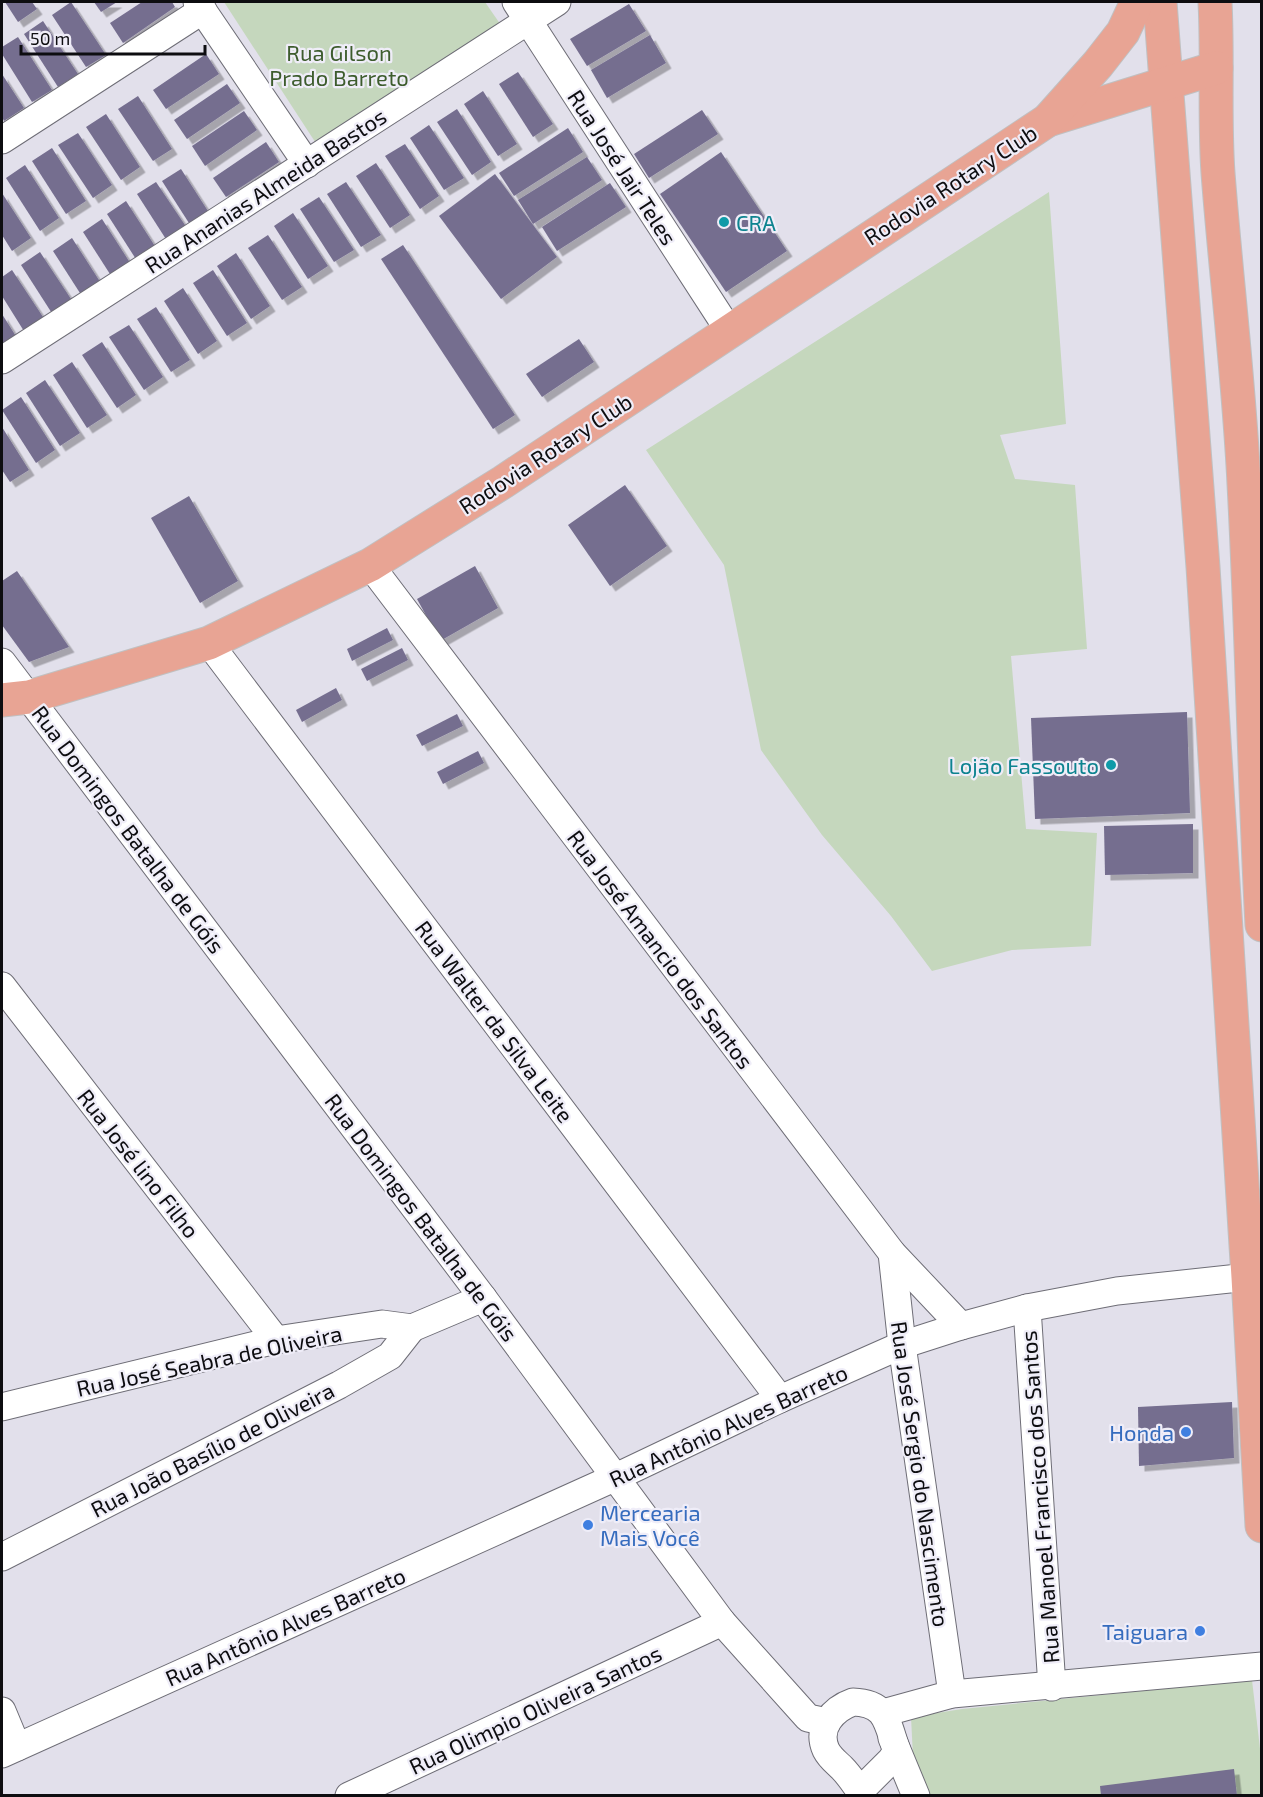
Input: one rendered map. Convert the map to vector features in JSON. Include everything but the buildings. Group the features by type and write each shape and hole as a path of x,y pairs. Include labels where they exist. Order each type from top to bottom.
{"main road":[{"path":"1048,120 1123,32 1137,2"},
{"path":"1160,2 1203,567 1262,1526"},
{"path":"1215,2 1218,171 1253,479 1248,559 1262,926"},
{"path":"1048,120 1216,68"},
{"name":"Rodovia Rotary Club","path":"15,698 209,643 370,566 503,482 1048,120"},
{"path":"1203,567 1248,559"}],"street":[{"name":"Rua Ananias Almeida Bastos","path":"2,360 307,164 522,11 557,2"},
{"path":"2,140 200,6 307,164"},
{"name":"Rua José Jair Teles","path":"522,11 730,332"},
{"name":"Rua José Amancio dos Santos","path":"370,566 892,1253 961,1326"},
{"name":"Rua Walter da Silva Leite","path":"209,643 780,1399"},
{"name":"Rua Domingos Batalha de Góis","path":"2,662 15,698 483,1298 722,1622 808,1718 827,1722"},
{"name":"Rua José lino Filho","path":"2,986 276,1340"},
{"name":"Rua José Sergio do Nascimento","path":"892,1253 902,1345 951,1695"},
{"name":"Rua Antônio Alves Barreto","path":"9,1750 616,1477 780,1399 902,1345 1027,1308 1117,1291 1248,1277"},
{"path":"412,1328 483,1298"},
{"name":"Rua Manoel Francisco dos Santos","path":"1027,1308 1052,1686"},
{"name":"Rua José Seabra de Oliveira","path":"2,1407 276,1340 382,1324 412,1328"},
{"name":"Rua João Basílio de Oliveira","path":"2,1557 339,1385 390,1356 412,1328"},
{"name":"Rua Olimpio Oliveira Santos","path":"349,1796 722,1622"},
{"path":"891,1734 951,1695 1262,1666"},
{"path":"891,1734 891,1760 858,1794 826,1750 824,1736 827,1722 842,1706 853,1702 864,1702 875,1706 891,1734 916,1796"},
{"path":"2,1711 9,1750"}],"green space":[{"name":"Rua Gilson Prado Barreto","path":"224,2 485,2 505,31 321,151"},
{"path":"1049,192 1066,424 1000,435 1015,479 1075,485 1087,649 1011,656 1026,829 1097,833 1091,946 1012,950 932,971 891,916 822,835 761,750 724,565 646,450"},
{"path":"1252,1680 1261,1757 1261,1795 930,1795 913,1757 911,1717 962,1709"}],"place":[{"name":"CRA","path":"724,222"},
{"name":"Lojão Fassouto","path":"1111,765"},
{"name":"Honda","path":"1186,1432"},
{"name":"Mercearia Mais Você","path":"588,1525"},
{"name":"Taiguara","path":"1200,1631"}]}
